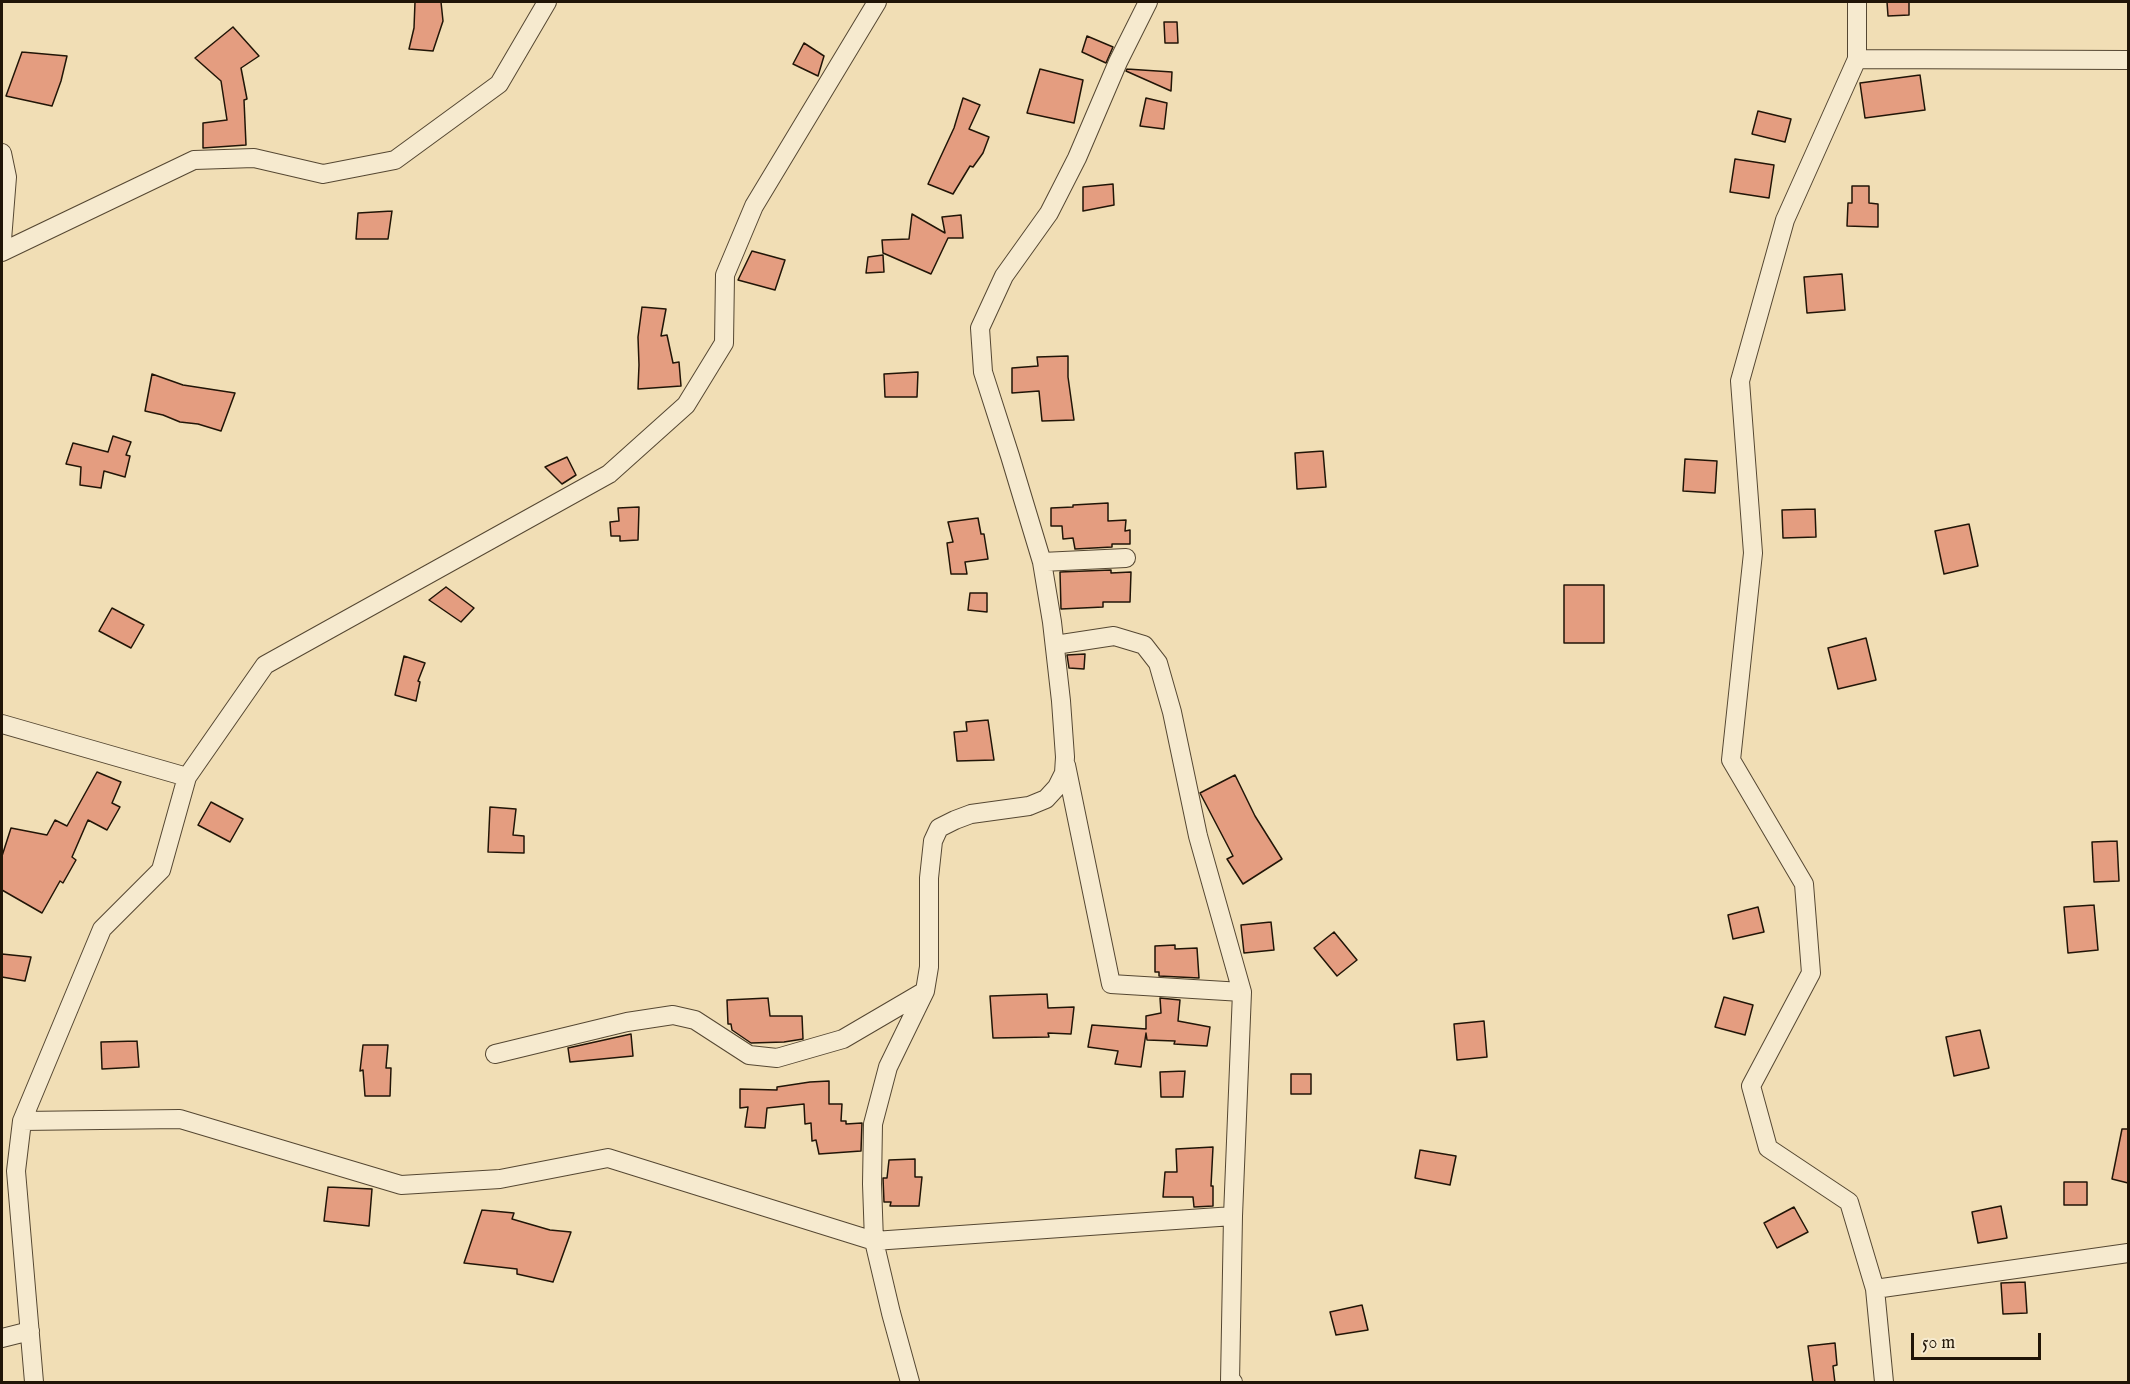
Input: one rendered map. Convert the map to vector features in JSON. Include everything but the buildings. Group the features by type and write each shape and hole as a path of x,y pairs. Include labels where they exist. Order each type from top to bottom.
{"street":[{"path":"2,252 194,160 254,158 323,174 395,160 499,84 547,2"},
{"path":"34,1383 16,1171 22,1121 102,929 161,870 187,777 265,665 609,474 686,405 724,343 725,275 754,206 877,2"},
{"path":"1148,2 1118,62 1077,158 1054,204 1004,276 980,328 983,372 1042,562 1061,702 1065,757 1110,984 1242,992"},
{"path":"1857,2 1857,59 1785,220 1740,381 1754,553 1731,760 1804,884 1811,973 1751,1086 1768,1148 1849,1202 1875,1289 1884,1383"},
{"path":"1857,59 2128,60"},
{"path":"2,153 7,177 2,240"},
{"path":"1042,562 1126,558"},
{"path":"1054,645 1114,636 1144,645 1158,663 1172,712 1198,836 1242,992 1233,1216 1230,1382 1233,1383"},
{"path":"2,724 187,777"},
{"path":"910,1383 874,1241 873,1124 888,1067 925,991 929,967 930,869 933,841 939,828 971,814 1029,806 1046,799 1057,787 1064,773 1065,757"},
{"path":"495,1054 627,1022 673,1015 695,1020 749,1055 777,1058 843,1039 925,991"},
{"path":"22,1121 180,1119 401,1185 500,1179 608,1158 874,1241 1233,1216"},
{"path":"1875,1289 2128,1253"},
{"path":"2,1338 30,1331"}]}
